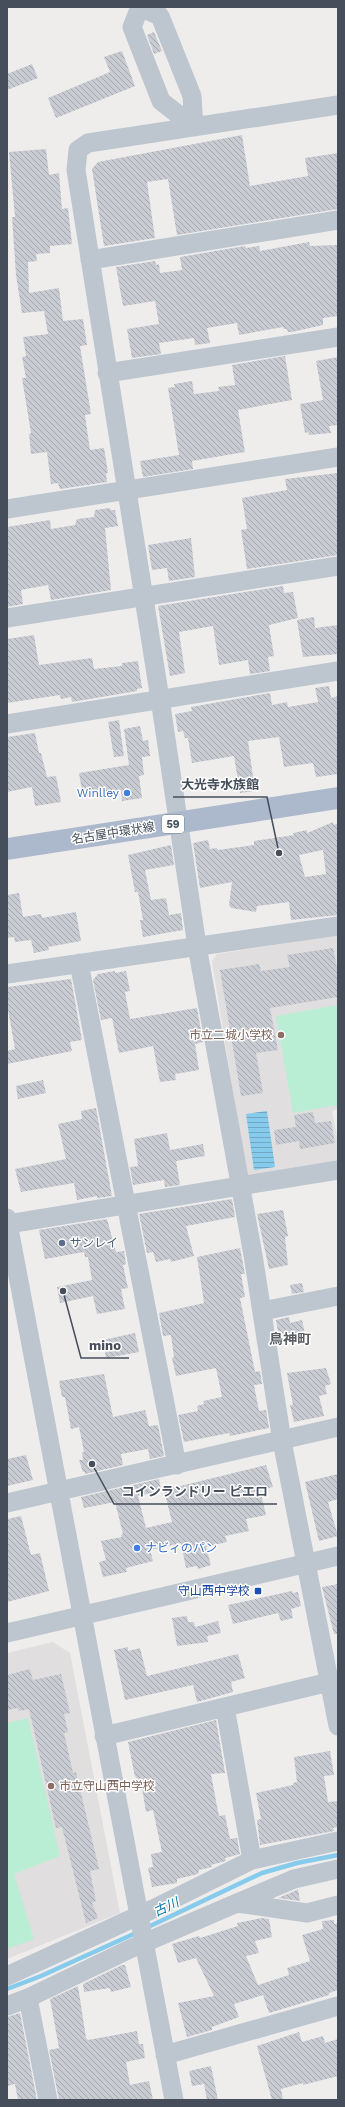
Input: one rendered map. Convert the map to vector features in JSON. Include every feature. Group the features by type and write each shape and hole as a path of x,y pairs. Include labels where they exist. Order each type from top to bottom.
{"main road":[{"name":"名古屋中環状線","path":"7,849 338,798"}],"street":[{"path":"140,7 160,16 192,96 194,127 161,101 132,27 140,7"},
{"path":"338,105 88,143 78,150 76,170 107,373 144,596 197,946 262,1311 282,1441 306,1564 334,1681 338,1726"},
{"path":"90,260 338,220"},
{"path":"107,373 338,337"},
{"path":"7,509 338,457"},
{"path":"7,618 338,566"},
{"path":"7,724 338,671"},
{"path":"7,974 338,926"},
{"path":"79,963 178,1465"},
{"path":"174,2100 58,1491 13,1282 8,1221 126,1205 338,1170"},
{"path":"262,1311 338,1296"},
{"path":"7,1503 178,1465 338,1427"},
{"path":"7,1633 338,1556"},
{"path":"104,1736 334,1681"},
{"path":"225,1707 252,1860"},
{"path":"7,1976 139,1918 252,1860 338,1841"},
{"path":"7,2006 28,1998 143,1941 294,1879 338,1869"},
{"path":"238,1903 308,1913 338,1905"},
{"path":"28,1998 48,2100"},
{"path":"165,2055 338,2006"}],"shaded area":[{"name":"市立二城小学校","path":"338,935 338,1109 332,1111 338,1143 338,1163 251,1177 246,1173 212,961 217,954"},
{"name":"市立守山西中学校","path":"53,1642 70,1653 120,1913 7,1959 7,1653"}],"green space":[{"path":"338,1005 338,1105 293,1113 276,1016"},
{"path":"28,1718 60,1856 14,1874 34,1939 7,1949 7,1723"}],"water":[{"path":"267,1111 275,1167 254,1170 246,1114"}],"building":[{"path":"154,32 162,51 154,54 147,35"},
{"path":"122,51 135,86 56,118 48,98 110,72 104,57"},
{"path":"32,64 38,78 7,90 7,74"},
{"path":"242,135 250,186 308,176 305,158 338,153 338,209 177,235 168,179 147,182 155,238 104,246 92,169 98,162"},
{"path":"46,149 49,175 59,173 62,209 68,208 72,244 50,246 50,253 36,254 37,261 28,262 29,293 59,288 63,321 83,319 87,345 80,346 91,414 85,415 90,450 104,448 108,473 106,473 107,482 60,489 58,483 51,484 47,452 31,454 29,434 31,433 22,378 26,378 22,357 26,356 23,337 48,334 44,311 22,313 16,275 12,217 15,217 9,152"},
{"path":"309,242 310,246 338,245 338,316 323,318 323,325 292,332 288,332 287,329 284,329 283,327 239,335 237,323 207,328 210,343 195,345 194,338 159,343 161,354 132,358 127,329 159,324 155,301 123,306 116,267 155,261 156,265 159,264 160,273 182,270 180,257 245,246 246,248 259,246 260,251"},
{"path":"285,356 292,400 238,410 245,452 192,461 193,469 143,477 140,461 179,455 168,388 175,387 174,384 192,381 194,394 219,391 218,387 235,385 232,365"},
{"path":"338,357 338,425 329,426 331,433 309,435 308,432 305,433 300,404 323,400 316,361"},
{"path":"338,473 338,555 247,569 241,530 247,529 242,498 287,490 285,479"},
{"path":"110,508 111,510 115,510 118,526 105,528 111,590 51,600 48,585 21,590 23,604 7,607 7,527 50,520 51,529 75,525 77,519 94,517 95,510"},
{"path":"191,538 195,577 169,581 167,568 152,570 148,545"},
{"path":"283,586 284,593 293,592 298,618 269,625 274,656 268,657 270,671 250,674 248,660 219,665 213,626 179,632 185,673 170,676 158,606"},
{"path":"314,617 315,628 338,625 338,654 303,657 297,620"},
{"path":"34,635 39,665 92,658 94,669 122,666 122,663 138,661 142,688 137,689 137,691 72,702 71,697 61,699 60,695 7,703 7,639"},
{"path":"329,686 331,698 338,696 338,774 316,777 313,763 284,767 279,737 248,741 255,791 240,793 234,756 192,763 188,738 185,738 183,731 178,732 175,714 192,711 191,707 270,693 272,705 287,702 288,707 318,702 315,688"},
{"path":"119,720 124,756 114,757 108,722"},
{"path":"140,726 143,741 148,740 150,756 142,757 144,775 139,776 142,798 122,801 121,790 83,797 79,773 129,765 124,729"},
{"path":"35,733 39,753 41,753 47,777 56,776 61,802 35,806 32,787 7,792 7,737"},
{"path":"333,822 334,825 338,823 338,915 291,920 289,902 257,906 256,912 231,908 229,905 232,882 200,888 193,843 208,840 210,849 217,848 218,850 254,845 254,841 294,835 293,833 307,830 307,833","holes":["323,850 326,874 305,877 299,855"]},
{"path":"171,845 174,865 145,870 151,900 166,898 169,915 181,913 183,930 143,937 140,920 143,920 138,892 135,892 128,855"},
{"path":"19,893 23,917 41,914 42,918 76,912 81,941 48,947 49,950 34,953 31,940 15,942 14,937 7,938 7,895"},
{"path":"333,948 338,973 338,997 270,1008 278,1050 256,1053 263,1093 241,1096 220,970 259,964 261,971 290,967 287,955"},
{"path":"115,971 115,973 126,971 130,991 125,992 130,1019 197,1008 203,1042 195,1044 199,1070 175,1074 176,1080 160,1082 153,1046 119,1053 112,1018 101,1020 93,980 98,974"},
{"path":"71,979 82,1040 70,1042 72,1051 7,1064 7,1051 15,1049 7,1004 7,987"},
{"path":"43,1080 46,1093 18,1099 16,1086"},
{"path":"96,1108 112,1196 97,1198 97,1196 77,1200 74,1183 21,1192 15,1169 66,1159 58,1124 82,1119 81,1111"},
{"path":"313,1112 315,1123 331,1121 335,1143 300,1149 299,1141 276,1145 274,1130 296,1127 294,1115"},
{"path":"167,1133 170,1150 203,1144 205,1156 176,1161 180,1185 165,1187 164,1180 133,1185 130,1167 138,1166 134,1139"},
{"path":"232,1199 235,1217 186,1226 194,1256 171,1262 170,1259 156,1262 153,1252 147,1253 139,1214"},
{"path":"283,1210 288,1236 285,1237 288,1265 269,1269 257,1214"},
{"path":"107,1219 116,1252 124,1251 126,1264 123,1265 128,1288 121,1289 125,1309 97,1314 93,1296 60,1303 57,1287 92,1280 88,1257 85,1257 84,1252 45,1259 39,1230"},
{"path":"240,1248 245,1274 241,1274 245,1297 240,1298 255,1372 260,1371 262,1384 254,1385 259,1411 266,1410 269,1428 230,1436 229,1433 184,1442 178,1415 198,1411 197,1406 204,1404 203,1401 222,1397 216,1368 176,1376 172,1358 174,1357 171,1335 163,1336 159,1313 204,1303 197,1257"},
{"path":"302,1283 304,1292 292,1294 290,1285"},
{"path":"289,1317 290,1323 302,1320 306,1339 280,1344 276,1320"},
{"path":"135,1333 139,1352 106,1358 103,1340"},
{"path":"326,1368 331,1384 325,1386 327,1394 319,1396 324,1416 294,1422 290,1405 293,1405 287,1373"},
{"path":"104,1374 113,1417 145,1410 149,1426 158,1425 164,1456 150,1459 148,1449 121,1454 123,1465 85,1474 79,1460 83,1460 82,1452 84,1452 79,1427 71,1429 65,1397 62,1397 59,1381"},
{"path":"26,1455 33,1480 7,1486 7,1459"},
{"path":"266,1465 273,1487 260,1490 266,1515 246,1519 249,1531 225,1536 227,1542 206,1547 211,1565 198,1569 197,1566 186,1568 181,1543 150,1550 153,1561 126,1568 127,1572 103,1577 99,1562 106,1560 101,1541 122,1537 121,1535 123,1534 115,1502 84,1508 81,1497 159,1479 161,1491 138,1496 146,1528 172,1522 164,1490"},
{"path":"338,1474 338,1499 328,1502 338,1536 319,1541 305,1482"},
{"path":"21,1516 31,1555 40,1553 49,1591 7,1602 7,1519"},
{"path":"338,1584 338,1634 334,1634 322,1587"},
{"path":"292,1591 293,1593 298,1592 301,1606 291,1609 293,1618 281,1621 278,1613 233,1624 228,1605"},
{"path":"187,1616 188,1622 194,1622 195,1627 218,1621 221,1633 207,1636 208,1642 177,1646 172,1618"},
{"path":"128,1647 128,1651 140,1648 147,1676 238,1654 245,1678 231,1682 233,1692 197,1702 193,1685 125,1700 114,1650"},
{"path":"30,1669 33,1680 61,1674 70,1713 64,1714 68,1732 64,1733 73,1773 76,1772 99,1869 90,1871 96,1901 92,1903 98,1918 86,1923 62,1827 56,1828 29,1709 19,1711 18,1708 7,1710 7,1675"},
{"path":"216,1720 225,1773 211,1774 219,1816 225,1815 230,1839 237,1838 240,1854 225,1858 226,1861 211,1865 212,1867 199,1870 198,1874 177,1879 177,1883 152,1887 148,1868 153,1867 151,1854 162,1852 153,1810 146,1812 141,1782 137,1782 136,1776 135,1777 128,1742"},
{"path":"330,1751 334,1775 324,1776 328,1802 338,1801 338,1827 333,1828 334,1831 260,1845 257,1820 261,1819 256,1793 293,1785 293,1783 297,1782 294,1757"},
{"path":"298,1889 300,1901 278,1898 297,1890"},
{"path":"262,1918 269,1919 272,1937 255,1941 259,1953 246,1956 258,1985 289,1975 287,1968 310,1961 302,1935 323,1929 322,1921 334,1920 334,1924 338,1923 338,1990 329,1993 329,1995 269,2013 263,1995 234,2004 239,2017 212,2027 212,2030 187,2037 178,2003 214,1996 196,1958 178,1963 172,1944 199,1936 200,1938 238,1926 237,1923"},
{"path":"122,1965 125,1965 131,1987 111,1992 110,1988 84,1992 83,1984"},
{"path":"78,1986 86,2038 88,2040 137,2031 139,2044 143,2044 145,2058 126,2062 130,2085 149,2081 153,2100 59,2100 49,2050 59,2048 50,1999"},
{"path":"20,2013 37,2100 18,2100 15,2084 7,2086 7,2017"},
{"path":"299,2032 302,2042 323,2036 325,2043 338,2039 338,2076 281,2089 283,2100 272,2100 257,2046"},
{"path":"211,2066 218,2100 207,2100 204,2084 192,2086 189,2071"}],"waterway":[{"name":"古川","path":"146,1928 262,1873 297,1863 338,1855"},
{"name":"古川","path":"7,1989 41,1976 138,1932"}],"place":[{"name":"Winlley","path":"127,793"},
{"name":"大光寺水族館","path":"279,853"},
{"name":"市立二城小学校","path":"281,1035"},
{"name":"サンレイ","path":"62,1243"},
{"name":"mino","path":"63,1291"},
{"name":"コインランドリー ピエロ","path":"92,1464"},
{"name":"ナビィのパン","path":"137,1548"},
{"name":"守山西中学校","path":"258,1591"},
{"name":"市立守山西中学校","path":"51,1786"}],"district":[{"name":"鳥神町","path":"290,1339"}]}
